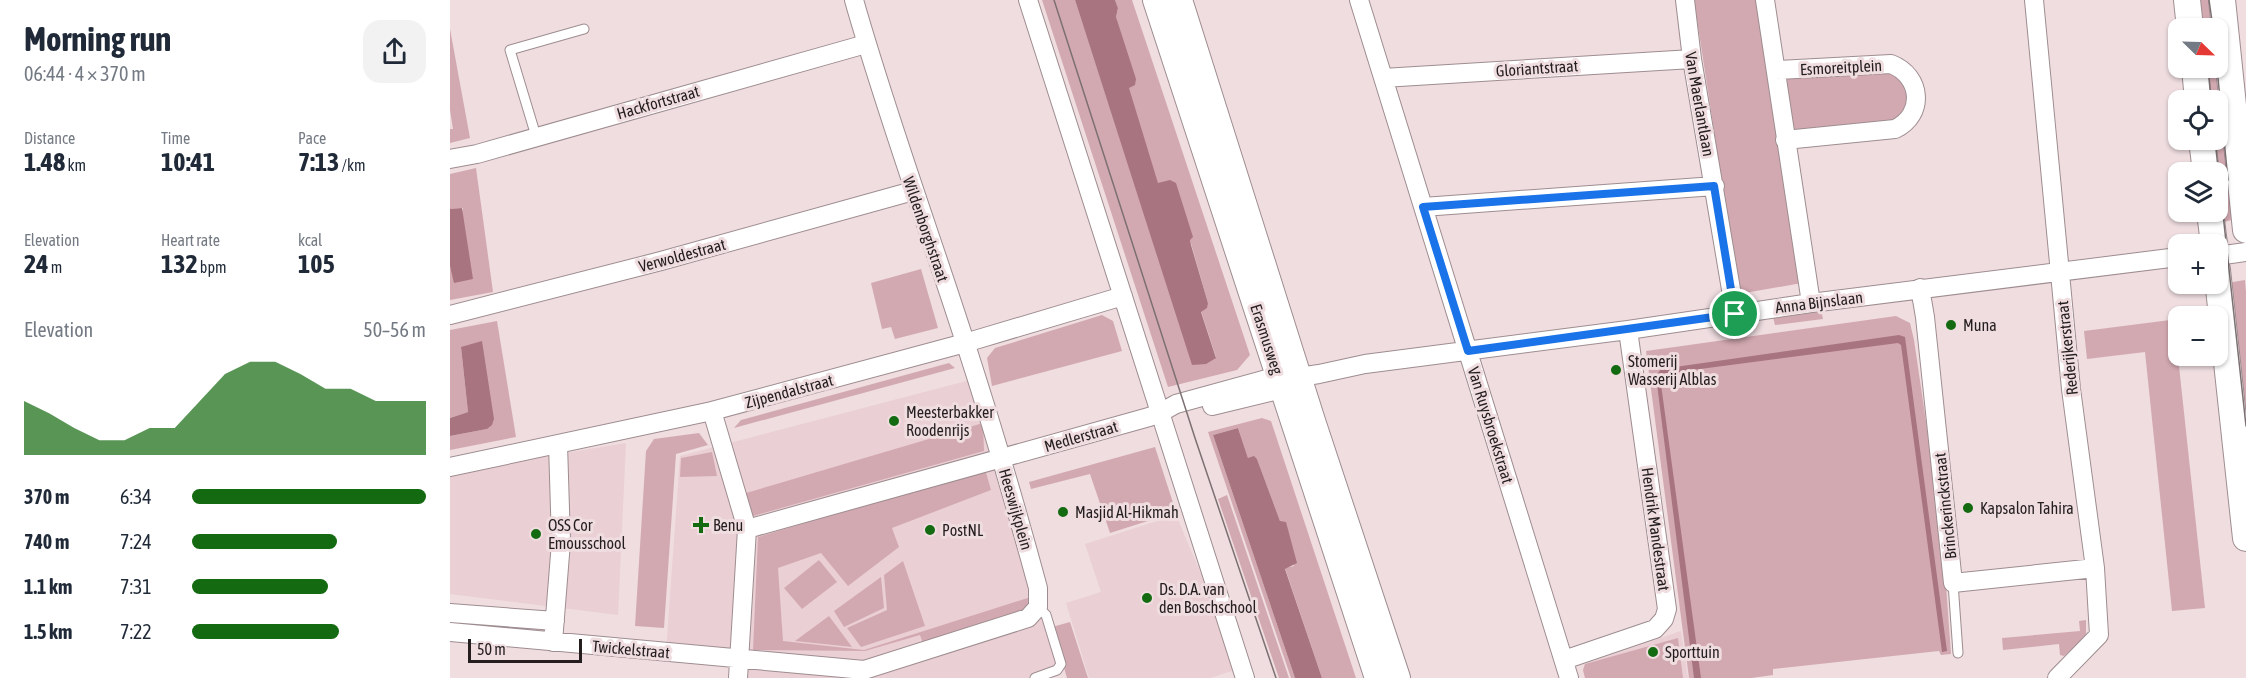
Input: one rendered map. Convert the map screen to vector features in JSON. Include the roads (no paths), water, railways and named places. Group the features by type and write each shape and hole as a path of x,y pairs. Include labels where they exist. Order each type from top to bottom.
{"main road":[{"name":"Erasmusweg","path":"1156,0 1295,379 1397,678"},
{"name":"Erasmusweg","path":"1179,0 1295,379 1378,678"},
{"path":"2187,0 2189,18"},
{"path":"2222,0 2246,230"},
{"path":"2220,294 2246,538"}],"street":[{"name":"Wildenborghstraat","path":"855,0 866,44 913,191 1002,458"},
{"path":"1028,0 1245,678"},
{"name":"Van Ruysbroekstraat","path":"1359,0 1567,669"},
{"name":"Van Maerlantlaan","path":"1685,0 1692,58 1735,314"},
{"path":"1765,0 1811,303"},
{"name":"Rederijkerstraat","path":"2034,0 2071,389 2095,568 2099,635 2057,678"},
{"name":"Hackfortstraat","path":"450,159 477,154 866,44"},
{"name":"Gloriantstraat","path":"1383,78 1692,58"},
{"name":"Esmoreitplein","path":"1776,70 1891,64 1908,74 1914,84 1916,97 1913,114 1905,124 1895,129 1785,140"},
{"path":"1423,207 1714,186"},
{"name":"Verwoldestraat","path":"450,315 661,261 913,191"},
{"path":"2228,254 2246,252"},
{"name":"Anna Bijnslaan","path":"1295,379 1365,364 1628,330 1920,288 2168,258"},
{"name":"Brinckerinckstraat","path":"1920,288 1953,583 2095,568"},
{"name":"Zijpendalstraat","path":"450,467 712,411 965,343 1123,296"},
{"name":"Hendrik Mandestraat","path":"1567,669 1654,629 1664,619 1667,609 1628,330"},
{"name":"Medlerstraat","path":"1002,458 1161,413 1176,404 1295,379"},
{"path":"712,411 747,529 738,678"},
{"path":"553,642 561,542 558,444"},
{"name":"Heeswijkplein","path":"747,529 1002,458 1038,588 1038,607"},
{"path":"740,659 864,670 1028,618 1038,607"},
{"path":"450,613 555,621"},
{"name":"Twickelstraat","path":"450,632 740,659"}],"lane":[{"path":"536,136 510,50 584,29"},
{"path":"1953,583 1958,653"},
{"path":"1035,678 1057,670 1060,664 1046,615 1038,607"}],"tram line":[{"path":"1054,0 1195,438 1276,678"},
{"path":"2209,0 2212,18"},
{"path":"2209,78 2210,90"},
{"path":"2218,78 2226,162"},
{"path":"2216,150 2246,426"}],"place":[{"name":"Muna","path":"1951,325"},
{"name":"Stomerij Wasserij Alblas","path":"1616,370"},
{"name":"Meesterbakker Roodenrijs","path":"894,421"},
{"name":"Kapsalon Tahira","path":"1968,508"},
{"name":"Masjid Al-Hikmah","path":"1063,512"},
{"name":"Benu","path":"701,525"},
{"name":"PostNL","path":"930,530"},
{"name":"OSS Cor Emousschool","path":"536,534"},
{"name":"Ds. D.A. van den Boschschool","path":"1147,598"},
{"name":"Sporttuin","path":"1653,652"}]}
